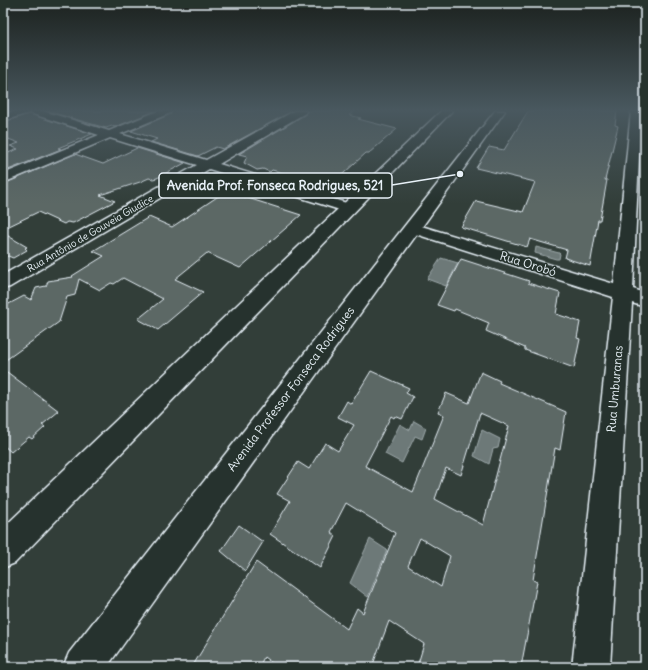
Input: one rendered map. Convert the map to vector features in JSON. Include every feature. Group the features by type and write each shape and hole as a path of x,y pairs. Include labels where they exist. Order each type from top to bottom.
{"main road":[{"path":"3,551 415,142"},
{"name":"Avenida Professor Fonseca Rodrigues","path":"82,667 476,142"}],"street":[{"path":"3,179 90,142"},
{"path":"136,142 348,208"},
{"name":"Rua Antônio de Gouveia Giudice","path":"3,283 247,142"},
{"name":"Rua Umburanas","path":"592,667 634,297 636,142"},
{"name":"Rua Orobó","path":"412,228 634,297"}],"shaded area":[{"path":"536,247 559,253 559,259 535,253"},
{"path":"441,258 458,263 446,286 427,279"},
{"path":"414,421 426,428 422,439 415,436 402,463 385,454 400,424 410,430"},
{"path":"482,430 500,439 498,448 493,449 489,464 474,456"},
{"path":"370,539 387,550 368,597 350,583"}],"building":[{"path":"17,142 72,142 58,148 61,149 3,172 3,155 18,149 10,146 19,143"},
{"path":"152,142 235,142 223,149 216,147 198,156"},
{"path":"259,142 382,142 369,153 366,153 332,184 307,177 304,179 272,170 270,172 263,169 257,170 244,163 247,156 239,154"},
{"path":"509,142 614,142 605,180 607,180 590,266 565,258 567,250 530,239 527,247 461,227 476,201 523,212 535,182 476,168 489,147 504,150"},
{"path":"137,148 185,163 157,178 149,178 100,195 115,201 73,223 67,222 64,224 38,212 3,229 3,184 75,154 103,164"},
{"path":"226,191 301,215 240,268 207,253 175,279 203,292 158,330 138,319 163,299 123,278 100,290 79,279 75,295 67,297 59,322 3,362 3,307 24,296 31,300 36,288 46,286 48,281 73,277 72,276 104,256 93,251 149,217 172,227"},
{"path":"3,233 27,247 25,248 27,250 13,258 8,256 3,258"},
{"path":"461,259 529,281 528,283 560,293 556,314 580,322 577,338 580,339 574,368 525,350 525,348 486,331 489,323 455,309 454,311 437,305"},
{"path":"3,369 59,411 42,425 45,427 32,439 29,437 11,452 3,445"},
{"path":"371,371 409,388 406,393 413,397 402,419 391,416 365,466 413,492 444,415 438,412 446,393 469,403 481,372 500,381 499,383 566,412 560,450 555,448 533,580 537,582 521,667 417,667 424,644 389,621 372,667 277,667 264,657 259,667 192,667 256,562 347,629 357,608 363,613 395,533 346,503 331,532 336,536 320,568 270,534 290,501 277,494 298,462 309,469 325,443 338,451 354,425 338,417 347,401 351,404","holes":["480,413 509,426 483,525 435,499 446,468 461,475","420,538 450,556 441,587 408,566"]},
{"path":"239,525 263,542 245,571 221,551"}],"place":[{"name":"Avenida Prof. Fonseca Rodrigues, 521","path":"460,174"}]}
